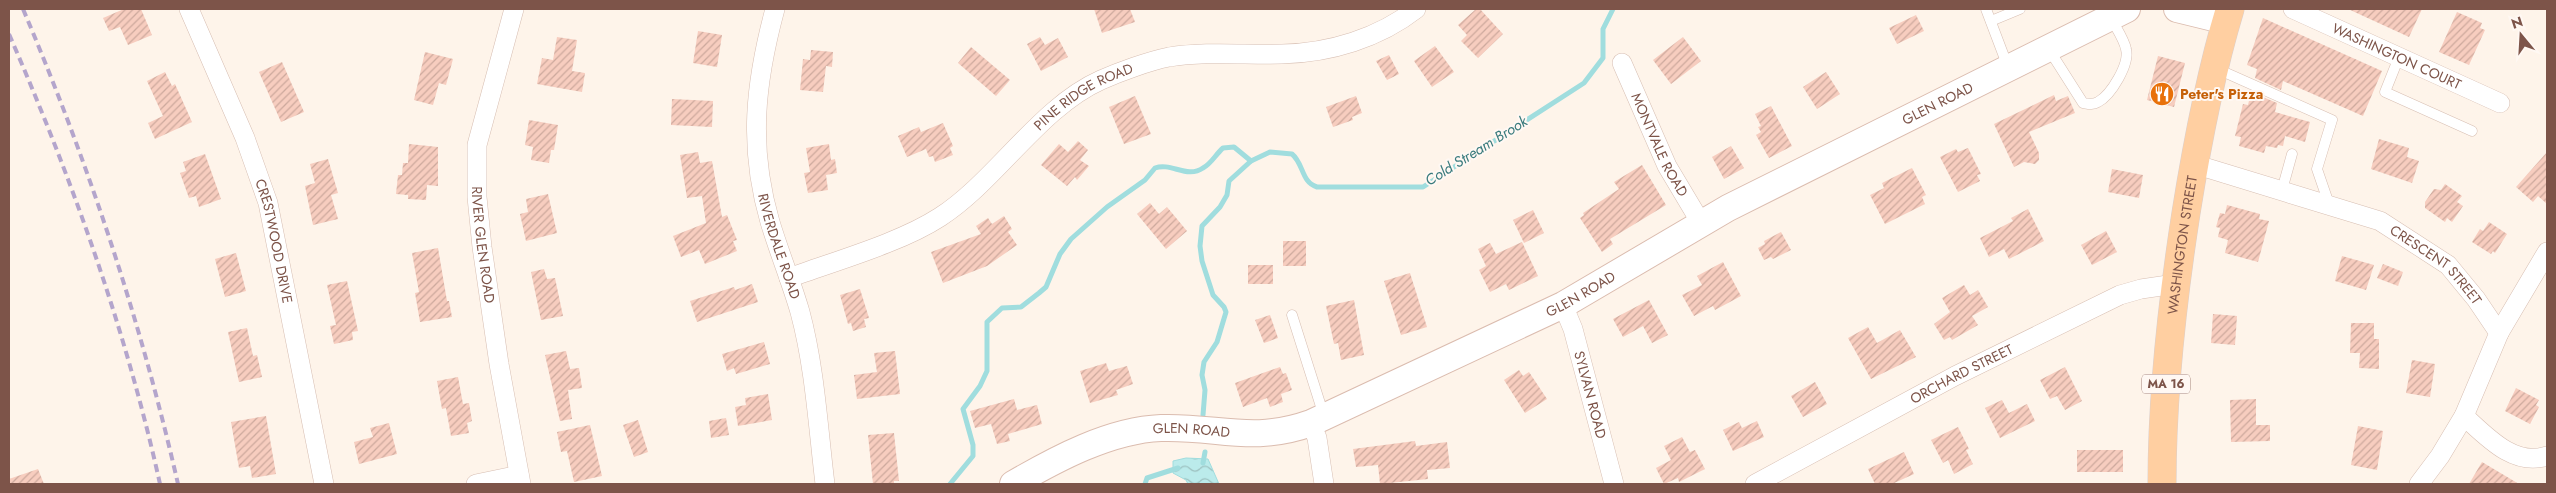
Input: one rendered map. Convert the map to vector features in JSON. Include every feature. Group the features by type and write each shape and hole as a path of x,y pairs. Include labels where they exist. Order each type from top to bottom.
{"main road":[{"name":"WASHINGTON STREET","path":"2162,484 2165,394 2175,284 2194,164 2214,67 2228,15"}],"street":[{"name":"CRESTWOOD DRIVE","path":"189,9 246,138 268,203 324,484"},
{"name":"RIVER GLEN ROAD","path":"514,9 477,145 477,197 498,364 520,480"},
{"name":"RIVERDALE ROAD","path":"774,9 760,70 755,113 756,137 762,188 807,344 825,484"},
{"name":"PINE RIDGE ROAD","path":"789,278 910,233 940,217 967,196 1073,96 1100,80 1167,58 1201,54 1285,54 1323,50 1358,41 1387,28 1416,9"},
{"path":"2177,9 2228,15"},
{"name":"WASHINGTON COURT","path":"2298,10 2500,104"},
{"name":"GLEN ROAD","path":"1013,484 1088,447 1147,429 1172,428 1256,434 1290,430 1318,420 1562,305 1701,223 2121,11"},
{"name":"MONTVALE ROAD","path":"1622,63 1667,166 1701,223"},
{"name":"CRESCENT STREET","path":"2194,164 2380,221 2448,265 2476,300 2499,334"},
{"path":"2419,484 2440,456 2464,416 2499,334 2547,252"},
{"name":"ORCHARD STREET","path":"1755,484 1955,376 2120,295 2141,289 2175,284"},
{"name":"SYLVAN ROAD","path":"1562,305 1573,329 1614,484"},
{"path":"2464,416 2491,441 2516,457 2534,460 2547,456"},
{"path":"1318,420 1317,438 1324,484"},
{"path":"476,484 520,480"}],"lane":[{"path":"1986,9 2009,68"},
{"path":"1991,21 2020,9"},
{"path":"2048,48 2083,103 2092,104 2100,101 2124,70 2127,50 2121,11"},
{"path":"2398,57 2385,92 2472,131"},
{"path":"2214,67 2332,120 2317,169 2329,204"},
{"path":"2282,190 2292,154"},
{"path":"1292,314 1318,420"}],"water":[{"path":"1186,458 1208,459 1219,484 1188,484 1186,480 1173,473 1173,461"}],"building":[{"path":"124,9 141,9 152,35 128,45 120,27 109,31 103,18"},
{"path":"1094,9 1130,9 1135,22 1102,33"},
{"path":"1476,9 1480,9 1503,34 1478,58 1461,41 1467,35 1458,25"},
{"path":"2348,9 2422,9 2409,37"},
{"path":"2457,12 2482,23 2480,28 2485,30 2469,65 2439,52"},
{"path":"1916,15 1924,31 1897,44 1889,28"},
{"path":"2263,18 2382,71 2363,116 2283,81 2281,90 2255,78 2257,69 2247,65"},
{"path":"698,31 722,35 717,67 693,63"},
{"path":"557,37 577,40 572,71 585,73 582,92 537,84 542,58 553,60"},
{"path":"1040,37 1045,45 1058,38 1068,57 1041,71 1027,44"},
{"path":"1683,37 1701,61 1671,84 1653,60"},
{"path":"1435,46 1454,72 1432,87 1414,61"},
{"path":"971,47 1010,80 996,96 958,63"},
{"path":"811,50 833,52 832,67 826,66 823,92 800,90 803,59 810,60"},
{"path":"425,52 453,59 446,85 439,83 433,105 414,100"},
{"path":"1389,55 1399,74 1387,80 1376,61"},
{"path":"2158,56 2185,63 2174,107 2147,100"},
{"path":"282,62 304,112 281,122 259,72"},
{"path":"165,72 172,86 175,84 192,122 155,139 148,123 163,116 147,81"},
{"path":"1826,72 1840,94 1817,109 1803,87"},
{"path":"2251,92 2277,103 2275,112 2310,122 2305,142 2285,136 2283,146 2278,145 2277,148 2266,146 2264,153 2239,146 2241,137 2235,136 2243,104 2248,105"},
{"path":"2054,95 2056,101 2068,96 2075,113 2029,132 2039,153 2039,160 2035,164 2024,162 2014,167 1994,124"},
{"path":"1135,96 1151,134 1124,144 1109,107"},
{"path":"1356,96 1362,113 1352,117 1353,120 1333,127 1326,107"},
{"path":"672,99 713,101 712,127 671,125"},
{"path":"1771,106 1792,146 1769,158 1756,135 1761,132 1758,127 1761,126 1755,114"},
{"path":"529,120 558,125 554,150 551,150 549,163 531,160 533,147 525,145"},
{"path":"943,123 953,146 950,148 953,155 935,162 933,156 929,157 926,149 907,157 898,136 919,127 921,132"},
{"path":"2379,139 2409,148 2407,157 2419,161 2412,183 2371,169"},
{"path":"1078,141 1088,150 1080,160 1089,166 1077,180 1075,177 1067,186 1041,165 1059,144 1068,152"},
{"path":"409,144 438,147 438,186 427,185 426,200 408,199 408,195 396,194 398,175 402,175 403,163 408,163"},
{"path":"829,144 831,160 835,159 837,173 826,175 828,190 808,193 804,173 810,172 806,148"},
{"path":"1731,146 1744,168 1724,179 1712,157"},
{"path":"1968,148 1981,174 1977,175 1980,181 1958,192 1940,157 1956,149 1958,152"},
{"path":"698,152 700,163 712,161 722,217 727,215 737,240 733,241 737,251 705,264 699,250 681,257 673,236 706,223 702,196 687,198 680,155"},
{"path":"2547,152 2547,204 2538,196 2533,202 2516,187"},
{"path":"205,154 221,199 199,207 196,196 189,198 180,173 186,171 183,162"},
{"path":"328,159 338,193 331,195 338,219 313,225 305,186 315,183 310,164"},
{"path":"1642,165 1666,205 1610,239 1613,244 1602,252 1580,218 1584,215 1583,213 1619,189 1614,182"},
{"path":"1912,168 1926,195 1922,197 1925,204 1885,224 1870,195 1884,188 1882,183"},
{"path":"2112,169 2143,175 2139,198 2108,192"},
{"path":"2445,184 2462,196 2457,202 2463,206 2452,222 2447,218 2445,222 2425,208 2425,202 2434,189 2441,190"},
{"path":"548,194 557,233 526,241 520,214 528,212 526,199"},
{"path":"1150,203 1159,214 1167,207 1187,231 1166,249 1137,214"},
{"path":"2227,205 2260,214 2259,219 2269,221 2258,262 2225,253 2228,240 2218,237 2220,228 2216,227 2220,213 2225,214"},
{"path":"2028,209 2044,241 2009,259 2004,249 1989,257 1980,238 2013,221 2011,218"},
{"path":"1533,210 1544,233 1524,243 1513,220"},
{"path":"1004,216 1012,229 1008,232 1017,245 987,266 943,283 931,252 981,234 976,226 988,218 992,224"},
{"path":"2489,222 2507,234 2495,253 2493,251 2491,254 2472,242 2480,229 2483,231"},
{"path":"2106,231 2117,252 2092,265 2081,245"},
{"path":"1781,232 1791,250 1773,259 1771,257 1764,260 1758,248 1765,244 1764,241"},
{"path":"1283,241 1306,241 1306,266 1283,266"},
{"path":"1522,242 1538,276 1509,290 1506,284 1490,292 1479,270 1486,266 1478,249 1490,243 1496,254"},
{"path":"438,248 447,301 449,301 452,317 420,322 415,293 419,292 412,253"},
{"path":"236,253 246,291 225,297 215,259"},
{"path":"2342,256 2374,265 2366,290 2335,281"},
{"path":"1723,262 1741,296 1715,310 1713,306 1694,316 1682,295 1702,285 1697,276"},
{"path":"2383,264 2403,272 2398,286 2377,278"},
{"path":"1248,265 1273,265 1273,284 1248,284"},
{"path":"544,269 547,279 555,278 563,316 541,320 531,272"},
{"path":"1410,273 1427,327 1401,335 1384,281"},
{"path":"347,281 358,331 352,332 353,340 334,344 330,326 336,325 327,285"},
{"path":"752,284 758,302 697,322 690,301 734,287 735,290"},
{"path":"1964,285 1970,295 1978,290 1988,307 1972,316 1978,325 1952,340 1950,337 1944,340 1934,324 1950,312 1942,298"},
{"path":"860,289 869,318 864,319 866,327 853,331 851,323 848,324 840,295"},
{"path":"1354,300 1364,355 1341,360 1338,343 1334,344 1326,306"},
{"path":"1649,300 1668,335 1652,343 1643,326 1623,337 1613,319"},
{"path":"2213,314 2237,316 2235,345 2211,343"},
{"path":"1270,315 1278,338 1264,343 1255,320"},
{"path":"2351,323 2374,323 2374,339 2379,339 2379,369 2359,368 2360,353 2350,353"},
{"path":"1868,327 1877,343 1900,330 1916,357 1871,379 1848,338"},
{"path":"247,328 253,356 257,355 262,377 239,382 228,332"},
{"path":"764,342 770,364 736,374 734,368 727,371 722,354"},
{"path":"566,351 570,369 579,368 582,388 568,390 572,419 560,421 545,355"},
{"path":"895,351 900,394 857,399 854,375 877,372 874,353"},
{"path":"2412,360 2435,364 2430,397 2406,393"},
{"path":"1106,363 1109,371 1127,366 1133,384 1116,390 1118,395 1090,403 1080,371"},
{"path":"1280,367 1283,374 1286,373 1292,390 1281,394 1283,402 1270,407 1267,398 1243,407 1235,383"},
{"path":"2065,367 2082,401 2065,410 2057,396 2050,399 2040,380"},
{"path":"1519,370 1523,376 1529,372 1547,399 1525,413 1504,380"},
{"path":"458,377 463,404 469,403 472,421 467,423 469,433 451,436 446,408 442,409 437,381"},
{"path":"1815,382 1827,404 1803,417 1791,396"},
{"path":"2516,388 2539,400 2536,405 2539,407 2530,424 2505,411"},
{"path":"768,394 772,420 738,426 735,407 746,405 745,398"},
{"path":"1014,399 1017,410 1037,405 1042,424 1008,434 1010,441 997,444 991,424 975,428 970,411"},
{"path":"2256,399 2256,425 2270,425 2270,441 2231,442 2230,400"},
{"path":"2002,400 2009,413 2027,404 2035,421 2000,438 1985,408"},
{"path":"266,416 276,474 252,478 250,466 239,468 231,422"},
{"path":"726,418 729,435 711,438 709,421"},
{"path":"638,420 648,452 634,457 623,425"},
{"path":"1757,421 1764,437 1733,451 1723,430 1739,422 1742,428"},
{"path":"389,423 397,454 359,464 354,442 373,437 370,428"},
{"path":"590,425 602,476 574,482 567,451 561,452 557,432"},
{"path":"2358,426 2383,431 2377,470 2351,465"},
{"path":"1958,427 1969,449 1966,450 1973,464 1954,474 1948,460 1943,463 1931,440"},
{"path":"894,433 899,481 894,481 894,484 873,484 868,435"},
{"path":"1682,437 1690,452 1695,450 1705,469 1679,482 1678,478 1664,484 1656,468 1671,460 1664,446"},
{"path":"1415,441 1416,446 1447,442 1450,468 1427,470 1428,479 1380,484 1378,465 1356,467 1353,449"},
{"path":"2077,450 2123,450 2123,472 2077,472"},
{"path":"1904,452 1914,474 1892,484 1875,484 1868,469"},
{"path":"2482,462 2519,484 2469,484"},
{"path":"38,469 44,484 9,484 9,479"}],"waterway":[{"name":"Cold Stream Brook","path":"950,484 973,456 973,445 963,409 980,386 987,371 987,322 1002,308 1021,307 1046,287 1060,254 1071,239 1107,207 1145,180 1155,168 1167,167 1191,172 1197,171 1209,164 1223,148 1234,147 1251,161 1270,152 1292,154 1308,181 1317,187 1423,187 1584,83 1603,58 1603,29 1613,9"},
{"path":"1203,415 1205,390 1202,375 1204,362 1217,342 1226,312 1213,295 1202,261 1200,246 1202,226 1220,207 1227,195 1229,181 1251,161"},
{"path":"1203,463 1205,452"},
{"path":"1145,484 1147,478 1178,468"}],"railway":[{"path":"23,9 69,125 111,243 147,363 178,484"},
{"path":"9,34 75,199 114,312 131,369 160,484"}],"place":[{"name":"Peter's Pizza","path":"2162,94"}]}
